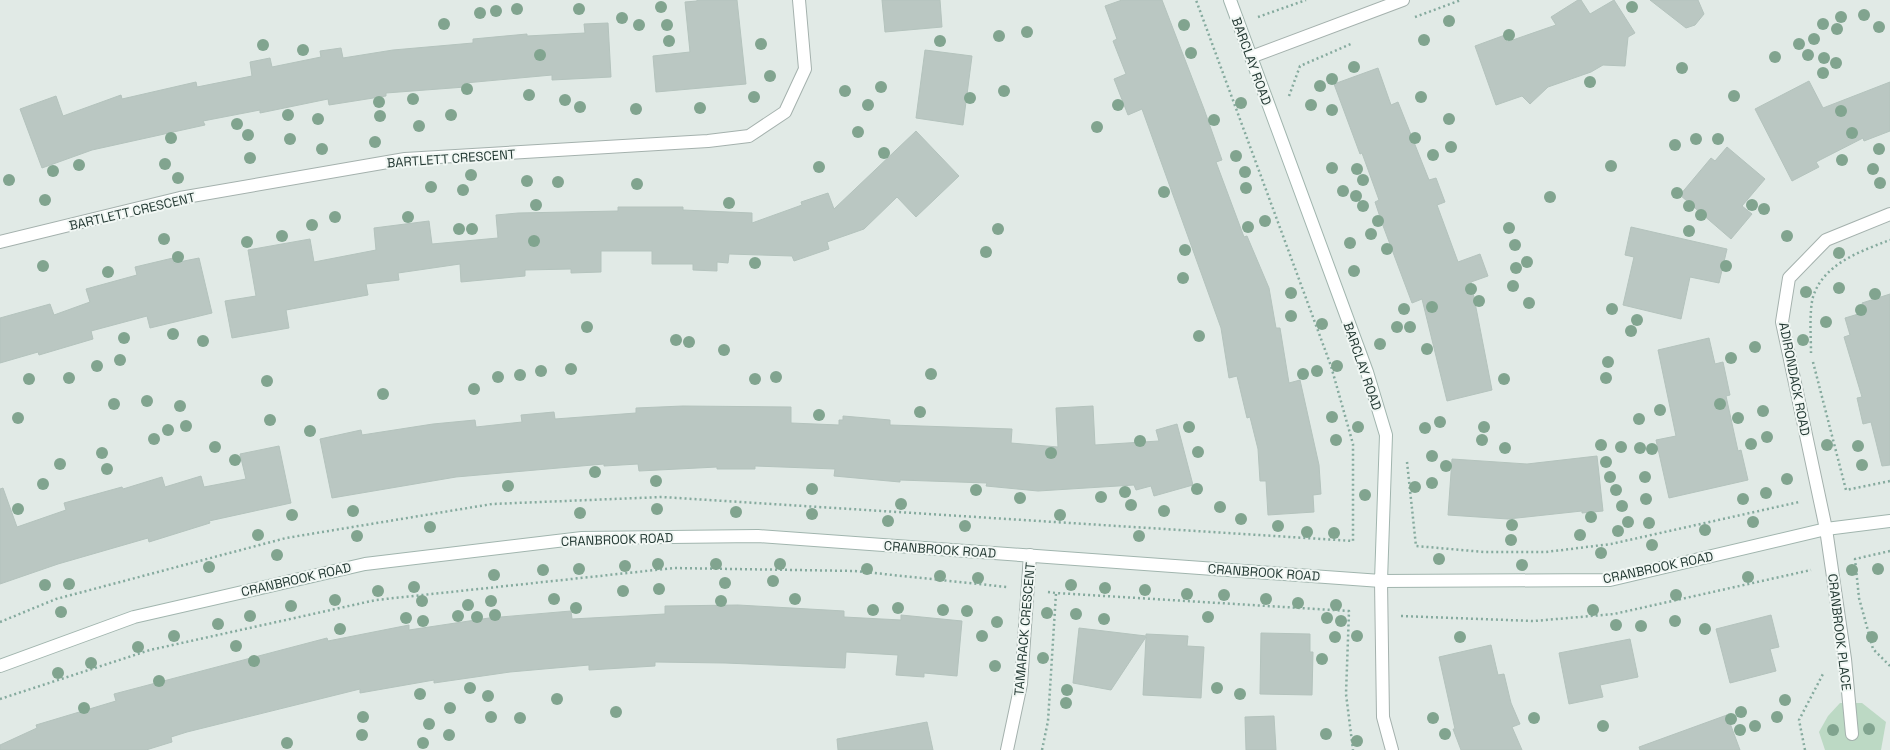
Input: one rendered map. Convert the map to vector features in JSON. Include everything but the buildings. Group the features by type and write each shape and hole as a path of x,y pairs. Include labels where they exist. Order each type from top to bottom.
{"street":[{"name":"BARTLETT CRESCENT","path":"0,242 180,198 405,159 708,141 750,136 785,112 805,69 799,0"},
{"name":"BARCLAY ROAD","path":"1230,0 1367,372 1386,435 1380,580 1383,718 1392,750"},
{"path":"1251,57 1403,0"},
{"name":"ADIRONDACK ROAD","path":"1826,529 1782,322 1789,278 1826,240 1890,214"},
{"name":"CRANBROOK ROAD","path":"0,666 134,616 365,564 582,538 758,536 1380,580 1610,580 1826,529 1890,520"},
{"name":"CRANBROOK PLACE","path":"1826,529 1845,659 1852,734"},
{"name":"TAMARACK CRESCENT","path":"1007,750 1021,684 1030,556"}],"path":[{"path":"0,622 56,599 286,538 492,504 662,497 1353,541 1353,444 1331,366 1196,0"},
{"path":"1238,24 1306,0"},
{"path":"1409,20 1461,0"},
{"path":"1291,101 1288,94 1300,66 1358,41"},
{"path":"1890,240 1854,253 1825,275 1813,297 1811,352 1846,490 1890,480"},
{"path":"1405,455 1409,470 1416,546 1484,552 1546,552 1611,544 1799,502"},
{"path":"1890,551 1855,560 1859,598 1873,649 1890,666"},
{"path":"0,700 150,650 376,600 674,568 855,571 1056,593 1349,611 1346,694 1353,750"},
{"path":"1400,616 1534,621 1607,615 1811,570 1815,576"},
{"path":"1042,750 1048,721 1056,593"},
{"path":"1806,750 1799,720 1826,668"}],"green space":[{"path":"1840,703 1862,703 1886,722 1881,750 1825,750 1819,732 1828,716"}]}
